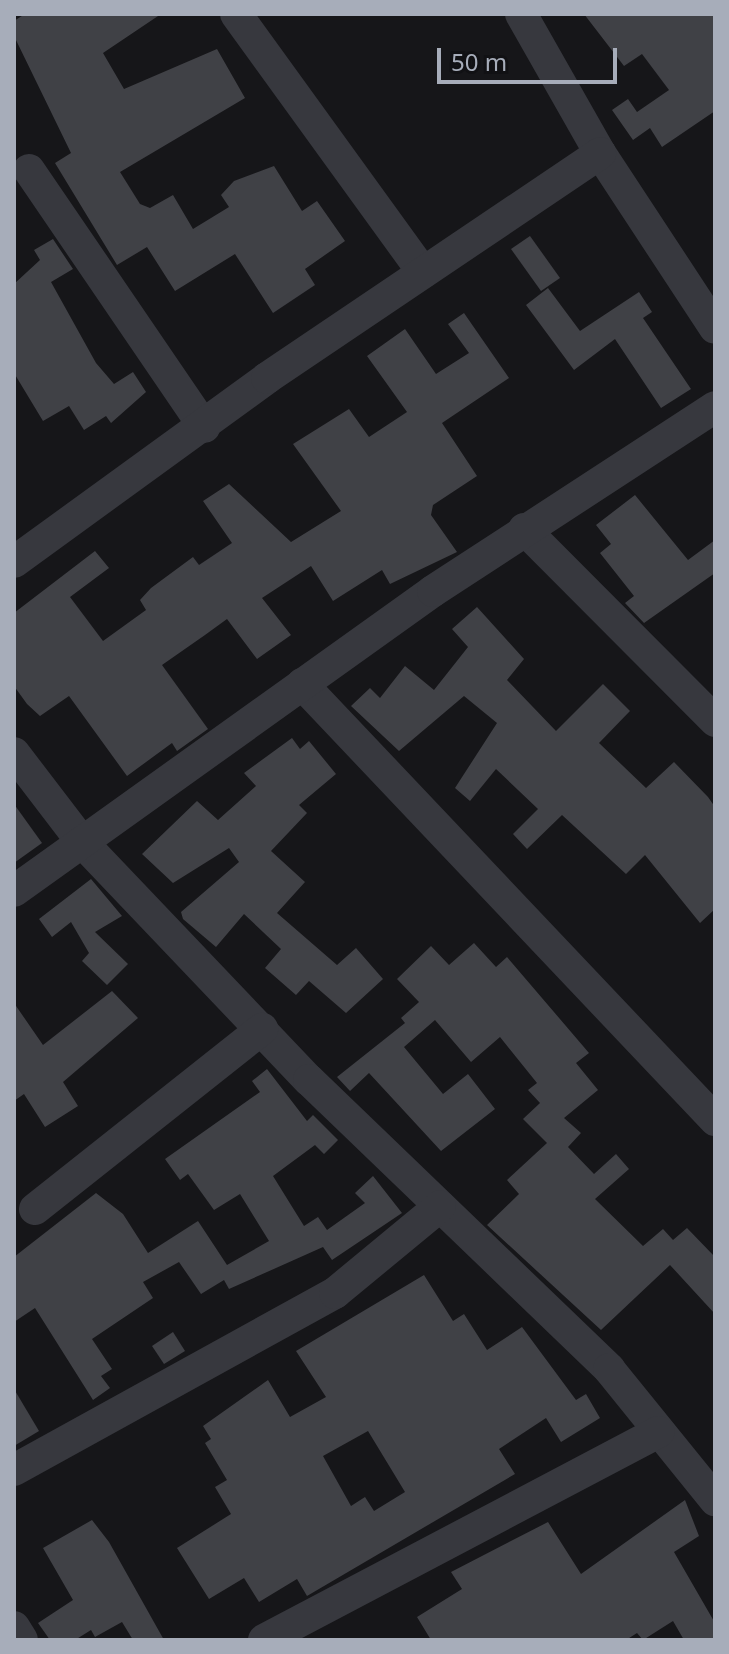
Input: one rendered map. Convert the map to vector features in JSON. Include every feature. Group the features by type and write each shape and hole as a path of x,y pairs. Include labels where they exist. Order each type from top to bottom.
{"street":[{"path":"236,14 423,272"},
{"path":"521,14 600,153 715,328"},
{"path":"14,562 423,272 600,153"},
{"path":"29,170 204,427"},
{"path":"14,891 524,529 715,407"},
{"path":"524,529 715,721"},
{"path":"302,684 715,1120"},
{"path":"14,753 82,842 262,1029 609,1369 715,1500"},
{"path":"35,1209 262,1029"},
{"path":"14,1470 335,1293 440,1206"},
{"path":"264,1640 659,1432"},
{"path":"14,1627 22,1640"}],"building":[{"path":"25,14 161,14 103,53 124,89 217,49 245,98 120,172 140,204 150,208 173,195 193,229 229,207 221,195 234,181 274,166 302,211 317,201 345,241 305,269 315,285 273,313 235,254 175,291 147,247 117,265 55,163 71,153 14,36 14,21"},
{"path":"584,14 715,14 715,111 662,147 650,128 633,140 612,110 628,99 637,112 669,90 642,54 624,66"},
{"path":"530,236 560,278 541,291 511,249"},
{"path":"53,239 73,269 51,282 96,363 114,384 133,372 146,392 111,423 106,416 84,430 69,406 43,421 14,373 14,284 40,260 34,250"},
{"path":"548,288 580,331 639,292 652,312 643,318 691,389 661,408 615,339 574,370 526,305"},
{"path":"464,313 509,378 442,423 477,476 433,505 431,515 457,552 390,584 382,570 333,601 311,566 262,598 291,635 257,659 227,619 162,665 208,729 177,751 172,743 127,776 69,696 40,716 27,704 14,686 14,613 95,551 109,568 70,597 103,641 146,610 140,600 151,588 193,557 199,565 232,543 203,501 229,484 291,542 341,511 293,444 349,409 369,437 407,412 367,356 405,329 436,374 469,353 448,324"},
{"path":"635,495 688,560 715,540 715,573 644,623 625,603 634,596 600,553 611,544 596,525"},
{"path":"477,607 524,659 507,680 556,731 603,684 630,711 599,743 646,788 674,762 708,797 715,807 715,909 700,923 645,855 626,874 562,815 527,849 513,834 538,809 496,769 470,801 455,788 497,723 464,696 399,751 351,706 370,688 380,698 405,666 434,690 468,647 452,629"},
{"path":"292,738 300,749 309,741 336,774 299,805 307,813 271,851 305,882 277,913 337,965 356,948 383,979 346,1013 309,981 296,995 265,968 281,949 244,914 216,947 183,919 181,912 239,862 229,848 173,883 142,854 197,801 218,820 256,786 244,773"},
{"path":"14,804 42,843 14,863"},
{"path":"91,879 122,916 95,932 128,964 107,985 82,961 89,953 71,922 52,937 39,919"},
{"path":"474,943 496,967 507,957 589,1053 576,1063 598,1090 564,1118 581,1133 568,1147 594,1174 616,1154 629,1169 595,1199 643,1246 663,1229 673,1240 687,1228 715,1257 715,1314 670,1265 601,1330 487,1225 519,1194 507,1180 547,1143 523,1119 540,1103 528,1090 537,1083 500,1037 471,1062 435,1020 404,1047 443,1094 468,1074 495,1109 441,1151 369,1073 350,1091 337,1077 405,1023 401,1018 419,1002 397,979 431,946 449,965"},
{"path":"112,991 138,1018 63,1082 78,1106 45,1127 24,1094 14,1101 14,1003 43,1045"},
{"path":"267,1069 307,1121 313,1115 338,1140 324,1154 315,1145 273,1176 304,1226 318,1217 327,1230 365,1203 355,1193 373,1176 402,1213 332,1260 323,1247 229,1289 224,1280 201,1294 179,1262 143,1282 153,1298 92,1339 112,1369 101,1376 110,1388 93,1400 35,1308 14,1322 14,1257 96,1193 123,1214 148,1253 198,1221 227,1265 269,1241 240,1194 214,1210 188,1174 180,1180 165,1159 260,1092 252,1081"},
{"path":"424,1275 453,1321 464,1314 487,1350 522,1327 576,1400 586,1394 600,1418 561,1442 546,1418 499,1449 515,1474 307,1596 297,1579 259,1602 244,1578 209,1599 177,1548 231,1514 215,1487 227,1480 205,1443 211,1439 203,1426 268,1380 290,1417 326,1397 296,1351","holes":["368,1431 405,1492 374,1511 365,1497 351,1506 323,1456"]},
{"path":"173,1332 185,1351 164,1364 152,1346"},
{"path":"14,1389 39,1431 14,1446"},
{"path":"685,1500 699,1536 674,1552 715,1623 715,1640 684,1640 673,1621 643,1640 637,1633 626,1640 431,1640 417,1617 462,1589 451,1572 548,1522 581,1574"},
{"path":"92,1520 109,1542 164,1640 133,1640 122,1622 95,1637 91,1630 75,1640 50,1640 38,1623 73,1600 43,1548"}]}
